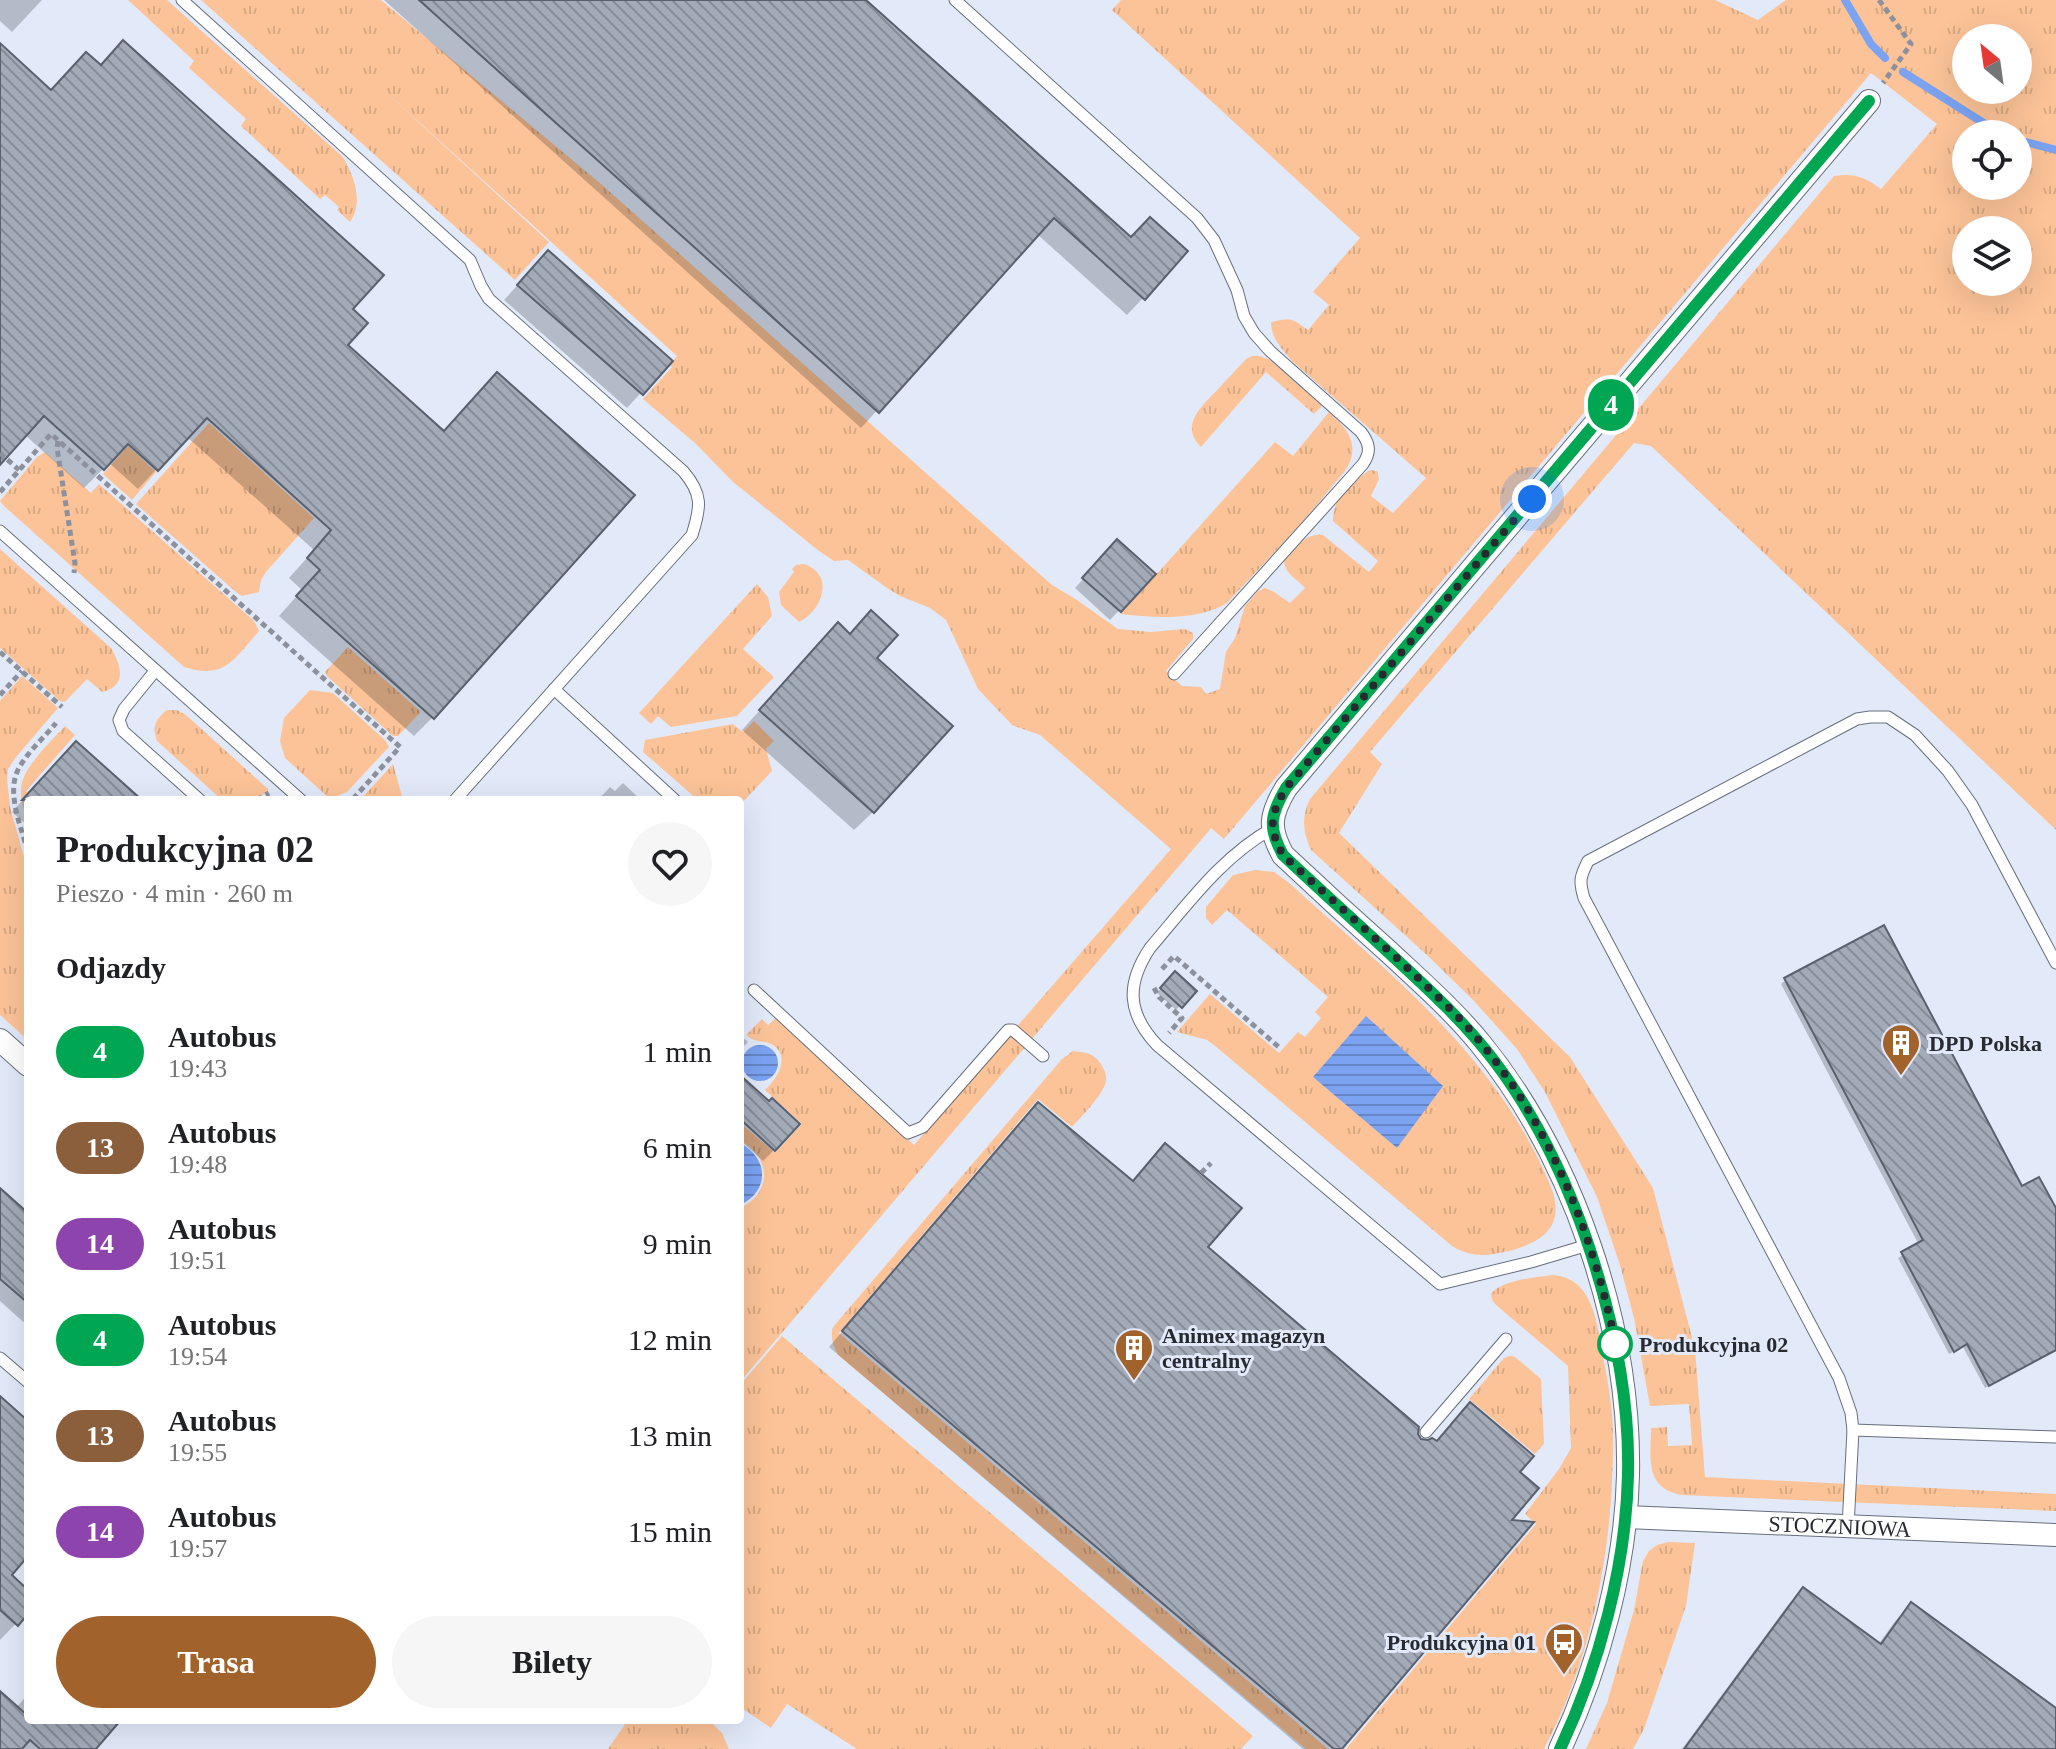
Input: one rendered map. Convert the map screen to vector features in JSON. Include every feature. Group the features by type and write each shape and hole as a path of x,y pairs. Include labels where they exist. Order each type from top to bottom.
{"street":[{"path":"1560,1749 1590,1679 1607,1618 1626,1517 1627,1443 1620,1371 1598,1273 1573,1200 1524,1103 1458,1017 1283,855 1273,828 1275,806 1286,788 1869,101"},
{"path":"0,1040 24,1061"},
{"name":"STOCZNIOWA","path":"1626,1517 2056,1535"}],"lane":[{"path":"182,0 470,260 489,299 683,471 694,484 699,498 699,513 692,535 459,796"},
{"path":"955,0 1197,218 1214,240 1237,290 1244,316 1254,333 1368,441 1369,455 1363,464 1174,674"},
{"path":"0,531 296,796"},
{"path":"155,671 124,709 119,720 123,731 196,796"},
{"path":"554,689 671,796"},
{"path":"1848,1527 1853,1430 1851,1413 1839,1378 1584,898 1580,883 1582,873 1588,861 1857,719 1888,717 1915,735 1948,771 1972,805 2056,963"},
{"path":"1273,828 1244,846 1222,865 1140,962 1134,979 1133,998 1137,1016 1146,1033 1440,1284 1588,1245"},
{"path":"754,990 908,1133 923,1127 1008,1030 1013,1030 1043,1056"},
{"path":"1426,1432 1506,1339"},
{"path":"0,1358 24,1379"},
{"path":"1853,1430 2056,1437"}],"path":[{"path":"1869,101 1911,44 1879,0"},
{"path":"0,492 51,434 400,747 356,796"},
{"path":"58,441 74,574"},
{"path":"0,453 19,470"},
{"path":"0,652 62,707"},
{"path":"0,695 22,671"},
{"path":"24,836 16,805 17,772 56,723"},
{"path":"1157,1045 1182,1018 1154,992 1155,977 1174,956 1281,1049"},
{"path":"1201,1173 1211,1163"}],"green space":[{"path":"128,0 167,0 343,157 351,172 357,198 350,222 337,210 339,207 325,195 320,199 241,126 246,119 189,68 194,61"},
{"path":"201,0 381,0 601,184 1052,585 1118,629 1150,632 1185,629 1193,633 1193,639 1166,671 1182,686 1201,687 1206,694 1220,689 1226,652 1235,638 1245,606 1258,591 1265,588 1290,603 1305,588 1289,573 1284,561 1301,542 1311,536 1323,535 1369,572 1378,561 1333,521 1336,504 1350,485 1370,470 1377,471 1379,479 1371,496 1393,513 1426,478 1292,361 1273,333 1271,322 1283,319 1294,321 1308,330 1329,305 1313,292 1360,238 1112,10 1121,0 1715,0 1758,20 1786,0 2056,0 2056,830 1651,446 1634,443 1370,752 1382,764 1339,833 1570,1057 1653,1188 1695,1349 1705,1477 2056,1494 2056,1511 1681,1495 1661,1486 1652,1470 1651,1428 1667,1427 1668,1446 1692,1445 1689,1404 1650,1406 1634,1318 1620,1265 1597,1197 1545,1092 1517,1049 1473,1000 1311,850 1304,825 1310,799 1834,176 1859,177 1881,189 1937,124 1871,73 1224,839 1211,828 744,1377 744,1205 758,1193 764,1174 758,1156 744,1144 744,1126 775,1153 802,1124 765,1090 780,1067 781,1054 771,1044 746,1035 762,1019 768,1025 776,1018 914,1145 1171,849 1040,735 1012,725 978,689 946,620 930,608 900,596 848,560 834,561 819,551 733,482 695,443 643,399 672,367 670,365 677,356 378,85 549,242 515,280"},
{"path":"1252,356 1270,360 1322,406 1314,414 1266,372 1201,447 1192,431 1196,415"},
{"path":"1329,412 1350,438 1352,451 1347,467 1227,603 1189,615 1121,614 1275,442 1293,456"},
{"path":"209,423 314,518 266,572 259,592 242,596 237,593 136,504"},
{"path":"128,446 156,472 132,500 103,474"},
{"path":"45,452 91,493 99,484 254,621 259,631 235,658 210,671 184,667 4,506 0,501 37,457"},
{"path":"0,549 111,648 120,674 116,685 102,692 87,679 65,702 60,701 0,648"},
{"path":"804,564 814,569 823,584 814,610 799,622 781,605 779,592 794,572 792,569"},
{"path":"757,584 768,597 772,616 743,649 774,677 737,716 671,727 658,716 651,724 639,713"},
{"path":"348,647 421,712 398,736 393,736 327,676 325,672"},
{"path":"22,676 58,708 16,757 8,769 7,778 10,807 24,858 24,1036 0,1015 0,701"},
{"path":"310,690 333,693 389,747 347,792 327,796 285,758 280,741 284,718"},
{"path":"167,710 177,710 186,715 268,789 267,792 260,796 218,796 157,741 156,724"},
{"path":"754,721 774,741 766,749 772,771 744,801 744,796 693,796 643,752 645,740 733,724 743,732"},
{"path":"65,726 75,735 26,791 31,796 24,796 24,808 22,782 38,756"},
{"path":"393,764 402,796 364,796"},
{"path":"1255,870 1274,872 1288,882 1402,984 1471,1057 1528,1140 1551,1187 1556,1212 1553,1222 1541,1237 1509,1251 1487,1255 1466,1253 1452,1246 1214,1045 1177,1032 1210,994 1279,1053 1298,1032 1305,1037 1321,1018 1315,1012 1328,997 1227,910 1212,925 1206,918 1206,907 1233,875"},
{"path":"1073,1051 1092,1055 1105,1072 1104,1086 1092,1105 1072,1127 1038,1099 839,1333 1328,1749 1306,1749 838,1355 833,1345 833,1327 1062,1059"},
{"path":"1554,1275 1577,1284 1590,1302 1600,1338 1613,1435 1610,1516 1598,1596 1576,1675 1561,1713 1544,1749 1346,1749 1536,1524 1525,1514 1571,1448 1568,1366 1496,1305 1491,1294 1511,1282"},
{"path":"782,1336 1253,1736 1241,1749 857,1749 787,1704 771,1728 744,1710 744,1380"},
{"path":"1510,1356 1541,1379 1544,1444 1535,1454 1469,1399 1504,1358"},
{"path":"1668,1542 1695,1543 1686,1606 1644,1729 1633,1749 1586,1749 1607,1703 1634,1610 1643,1561 1649,1551"},
{"path":"625,1724 713,1724 722,1733 729,1749 608,1749"}],"water":[{"path":"1366,1016 1443,1086 1397,1148 1313,1077"},
{"path":"753,1046 767,1046 777,1056 777,1070 767,1080 753,1080 744,1072 744,1054"},
{"path":"744,1145 756,1157 762,1174 757,1192 744,1203"}],"building":[{"path":"419,0 866,0 1131,237 1150,217 1188,251 1145,300 1054,218 879,413"},
{"path":"123,40 384,275 353,309 368,323 348,345 444,431 497,372 635,495 434,719 296,596 320,570 307,558 331,530 207,418 158,471 128,444 104,470 44,416 0,465 0,43 51,90 86,52 101,65"},
{"path":"548,250 673,361 643,395 517,285"},
{"path":"1117,539 1156,574 1121,612 1082,578"},
{"path":"871,610 898,635 877,658 953,726 874,813 759,710 838,622 850,634"},
{"path":"76,741 138,796 26,796"},
{"name":"DPD Polska","path":"1884,925 2022,1186 2039,1177 2056,1208 2056,1350 1989,1386 1967,1344 1954,1352 1901,1252 1923,1240 1784,978"},
{"path":"1175,971 1197,991 1182,1008 1160,988"},
{"path":"744,1079 769,1101 772,1098 800,1124 775,1151 744,1123"},
{"name":"Animex magazyn centralny","path":"1038,1102 1133,1181 1165,1143 1242,1208 1208,1247 1419,1427 1421,1439 1437,1441 1470,1402 1534,1456 1520,1472 1539,1488 1512,1520 1534,1522 1342,1749 1334,1749 842,1331"},
{"path":"0,1188 24,1209 24,1300 0,1279"},
{"path":"0,1396 24,1417 24,1561 12,1575 24,1586 24,1619 18,1626 0,1610"},
{"path":"1803,1587 1881,1644 1911,1602 2056,1708 2056,1749 1684,1749"},
{"path":"0,1691 24,1712 24,1724 118,1724 96,1749 40,1749 30,1740 22,1749 0,1749"}],"waterway":[{"path":"1845,0 1871,44 1885,58"},
{"path":"1903,72 1979,120"},
{"path":"2032,144 2056,150"}],"bus line":[{"name":"4","path":"1560,1749 1577,1713 1596,1659 1626,1517 1628,1474 1624,1399 1611,1322 1598,1273 1573,1200 1546,1142 1524,1103 1496,1064 1458,1017 1283,855 1275,840 1272,820 1275,806 1286,788 1869,101"}],"place":[{"name":"DPD Polska","path":"1901,1077"},
{"name":"Produkcyjna 02","path":"1615,1344"},
{"name":"Animex magazyn centralny","path":"1134,1382"},
{"name":"Produkcyjna 01","path":"1564,1676"}],"route":[{"path":"1532,499 1286,788 1275,806 1272,820 1275,840 1283,855 1458,1017 1524,1103 1573,1200 1598,1273 1615,1344"}]}
